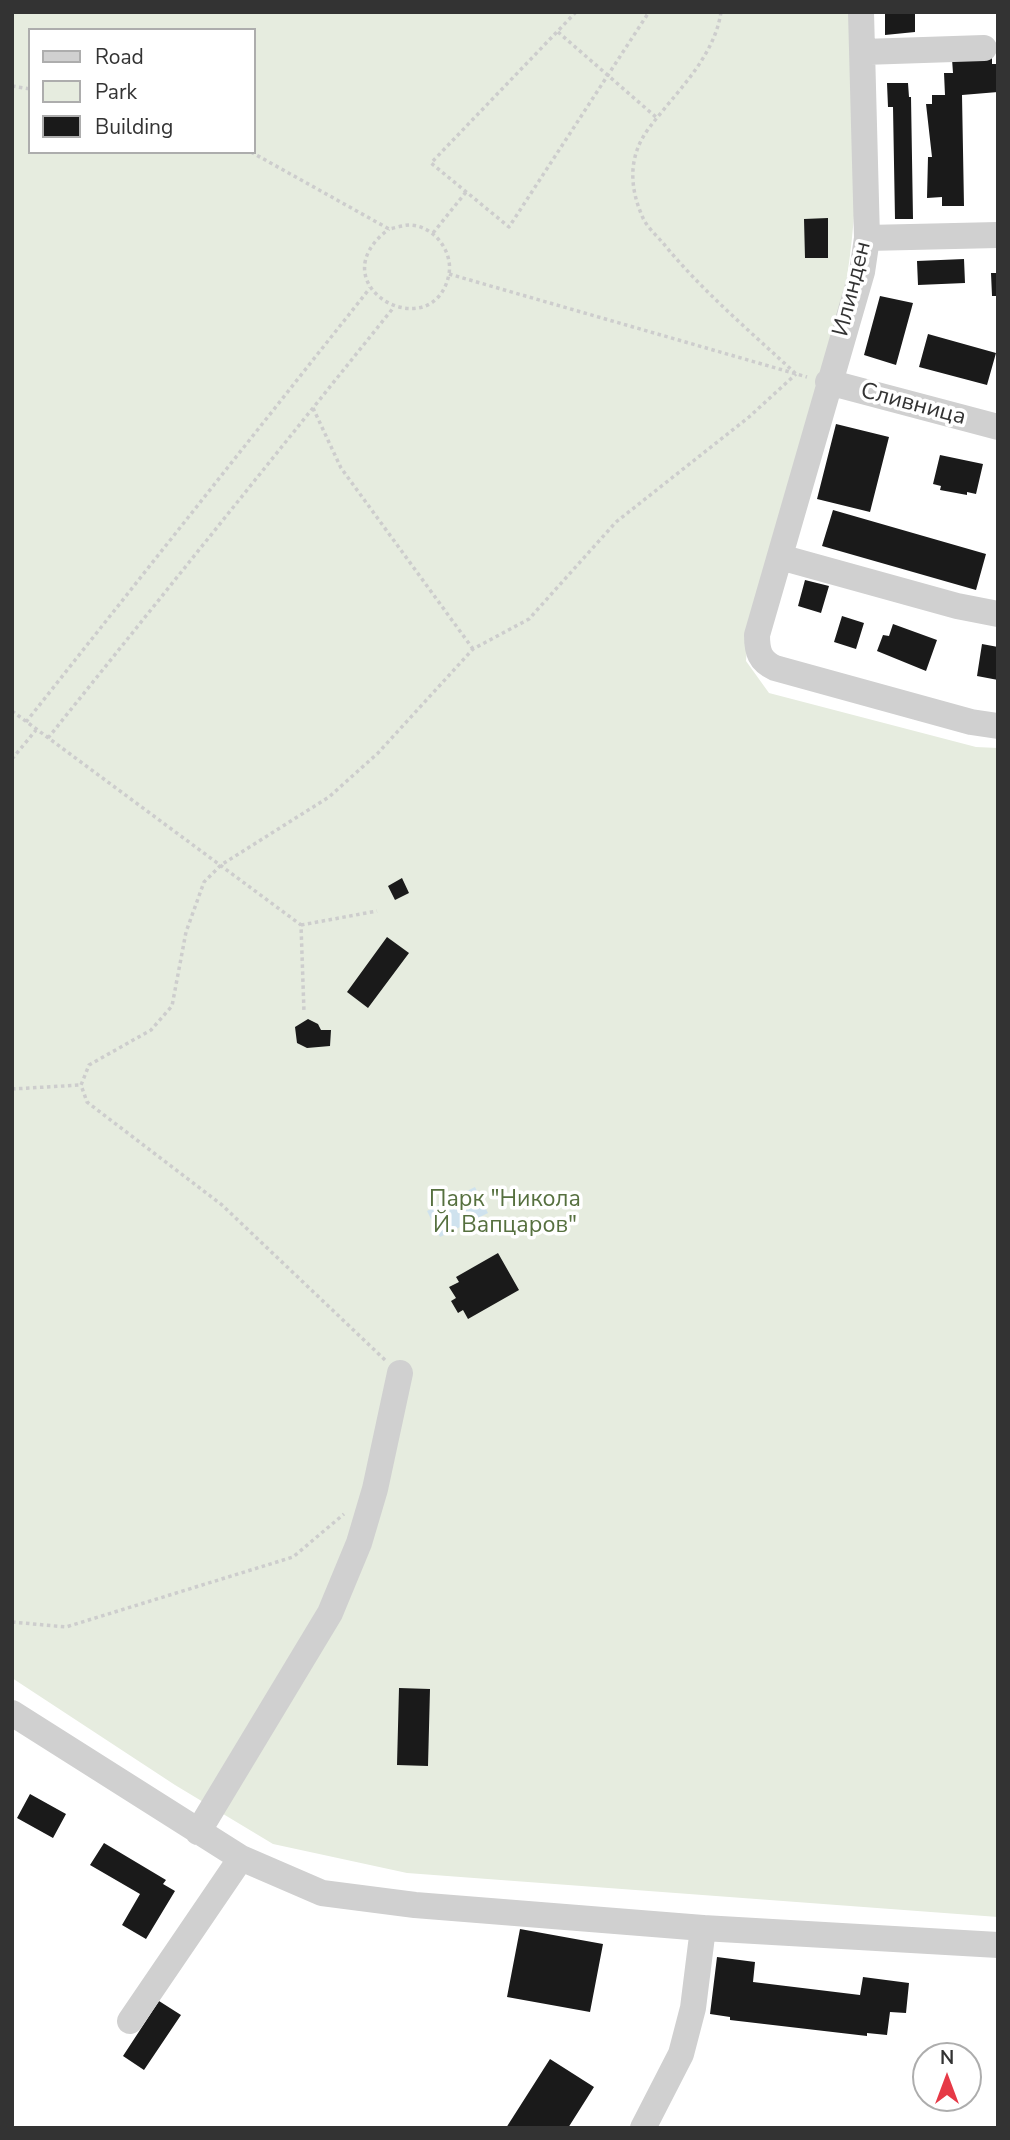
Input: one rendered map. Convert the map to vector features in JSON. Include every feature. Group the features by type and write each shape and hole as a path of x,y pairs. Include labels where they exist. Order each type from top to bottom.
{"street":[{"name":"Илинден","path":"861,12 867,238 862,272 757,635 757,651 764,663 775,668 971,722 998,726"},
{"path":"863,52 984,48"},
{"path":"867,238 998,236"},
{"name":"Сливница","path":"828,382 998,427"},
{"path":"780,557 957,607 998,614"},
{"path":"198,1832 330,1613 359,1543 400,1373"},
{"path":"12,1713 242,1858 322,1892 359,1899 703,1928 998,1945"},
{"path":"130,2021 242,1858"},
{"path":"643,2128 681,2054 693,2008 703,1928"}],"path":[{"path":"576,12 431,163 509,227 649,12"},
{"path":"721,12 718,32 701,61 643,136 631,173 644,220 677,260 796,374"},
{"path":"558,32 610,74 657,118"},
{"path":"255,154 389,229"},
{"path":"433,233 466,192"},
{"path":"411,225 433,233 443,244 449,259 449,274 442,291 429,303 412,309 394,307 380,300 370,288 365,272 366,254 375,239 389,229 411,225"},
{"path":"449,274 796,374"},
{"path":"26,722 370,288"},
{"path":"48,738 394,307"},
{"path":"400,1373 222,1205 88,1102 81,1085 89,1065 151,1030 173,1006 194,904 204,882 221,865 329,797 377,753 473,649 529,619 616,522 750,417 796,374"},
{"path":"313,408 341,468 473,649"},
{"path":"12,711 300,925 377,911"},
{"path":"12,760 36,730"},
{"path":"300,925 304,1012"},
{"path":"12,1089 81,1085"},
{"path":"12,1622 66,1627 293,1557 374,1489"}],"green space":[{"name":"Парк \"Никола Й. Вапцаров\"","path":"12,12 853,12 857,79 856,187 845,289 748,630 746,661 769,693 976,747 998,748 998,1917 407,1873 273,1844 175,1785 12,1678"}],"water":[{"path":"475,1187 488,1213 440,1237 427,1211"}],"building":[{"path":"885,12 915,12 915,32 885,35"},
{"path":"992,58 992,64 998,64 998,92 962,95 964,206 942,206 942,197 927,198 928,157 932,157 926,104 932,104 932,95 945,95 944,73 953,73 952,59"},
{"path":"887,83 908,83 911,97 913,219 895,219 893,107 888,107"},
{"path":"828,218 828,258 805,258 804,219"},
{"path":"964,259 965,283 918,285 917,261"},
{"path":"991,273 998,273 998,296 992,296"},
{"path":"880,296 913,303 896,365 864,355"},
{"path":"928,334 996,353 987,385 919,367"},
{"path":"836,424 889,437 870,512 817,499"},
{"path":"940,455 983,464 976,494 940,490 941,486 933,484"},
{"path":"833,510 986,554 976,590 822,546"},
{"path":"805,580 829,586 821,613 798,606"},
{"path":"842,616 864,623 856,649 834,642"},
{"path":"893,624 937,640 926,671 877,651 883,635 889,636"},
{"path":"982,644 998,647 998,680 977,676"},
{"path":"402,878 409,893 395,900 388,886"},
{"path":"387,937 409,953 368,1008 347,992"},
{"path":"308,1019 318,1024 321,1030 331,1030 330,1046 307,1048 297,1043 295,1027"},
{"path":"498,1253 519,1290 468,1319 463,1310 458,1313 451,1301 456,1298 449,1287 459,1282 456,1277"},
{"path":"399,1688 430,1689 428,1766 397,1765"},
{"path":"30,1794 66,1814 53,1838 17,1818"},
{"path":"104,1843 166,1880 163,1884 175,1891 146,1939 122,1925 140,1894 90,1865"},
{"path":"520,1929 603,1944 590,2012 507,1997"},
{"path":"717,1957 755,1962 753,1982 860,1995 863,1977 909,1983 906,2013 890,2012 887,2035 867,2033 867,2036 730,2020 730,2017 710,2014"},
{"path":"159,2001 181,2015 144,2070 123,2056"},
{"path":"550,2059 594,2087 568,2128 506,2128"}]}
